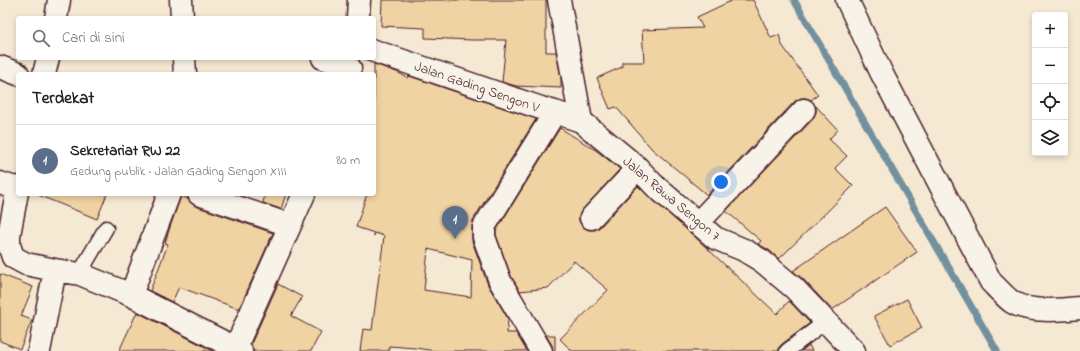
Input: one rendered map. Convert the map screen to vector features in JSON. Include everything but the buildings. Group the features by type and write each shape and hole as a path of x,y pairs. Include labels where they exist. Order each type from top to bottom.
{"street":[{"path":"56,16 59,0"},
{"path":"181,0 182,16"},
{"path":"358,16 359,0"},
{"path":"560,0 581,121"},
{"path":"847,0 882,74 991,282 1012,302 1028,308 1053,311 1080,308"},
{"name":"Jalan Gading Sengon V","path":"376,52 581,121"},
{"path":"44,72 48,60"},
{"path":"184,60 185,72"},
{"path":"329,60 350,67"},
{"path":"0,67 16,73"},
{"path":"698,223 804,110"},
{"path":"541,351 500,281 484,237 484,227 555,112"},
{"name":"Jalan Rawa Sengon 7","path":"581,121 638,168 654,185 715,238 744,250 762,261 794,288 854,351"},
{"path":"591,218 638,168"},
{"path":"0,183 16,187"},
{"path":"16,196 6,259 80,274 131,296 237,350 303,196"},
{"path":"131,296 168,196"},
{"path":"205,196 290,225"},
{"path":"39,351 55,270"}],"lane":[{"path":"80,274 84,264 106,228"},
{"path":"787,351 825,322"}],"waterway":[{"path":"794,0 997,351"}],"place":[{"name":"Sekretariat RW 22","path":"455,239"}]}
